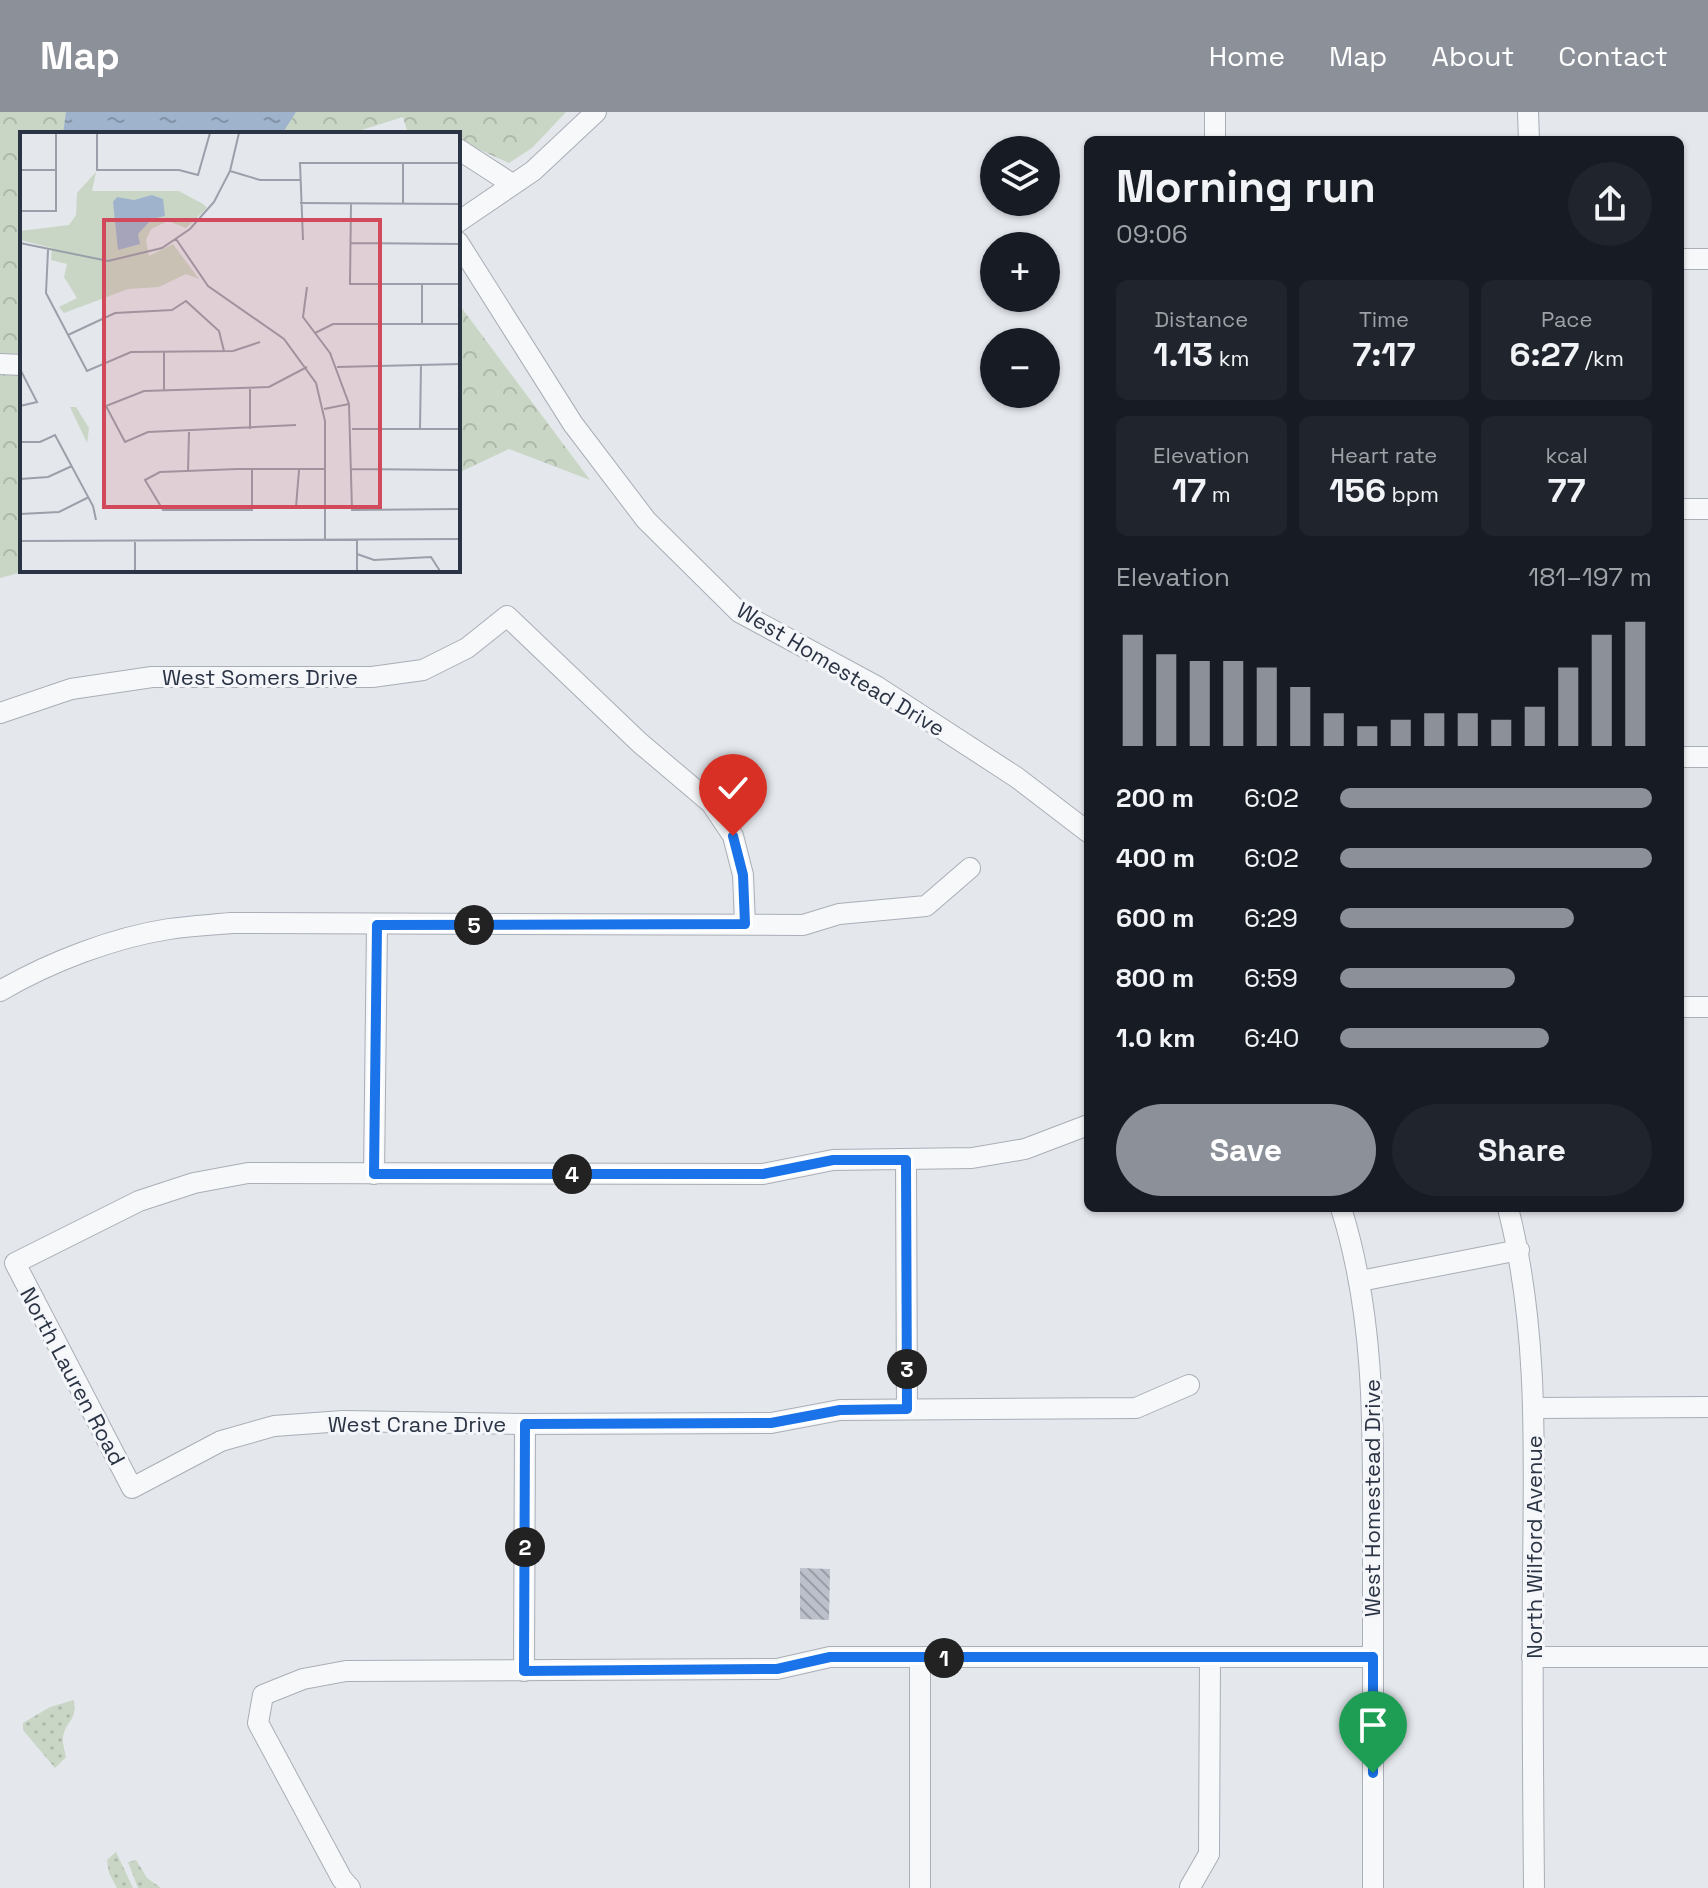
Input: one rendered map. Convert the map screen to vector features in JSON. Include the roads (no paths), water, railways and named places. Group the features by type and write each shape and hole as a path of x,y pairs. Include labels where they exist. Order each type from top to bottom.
{"street":[{"path":"460,221 533,171 596,112"},
{"path":"1215,112 1215,136"},
{"path":"1528,112 1529,136"},
{"path":"460,150 512,184"},
{"name":"West Homestead Drive","path":"460,245 573,424 646,520 739,612 876,686 1016,777 1084,829"},
{"path":"1684,259 1708,259"},
{"path":"0,364 20,365"},
{"path":"1684,509 1708,509"},
{"name":"West Somers Drive","path":"0,713 71,689 152,677 372,677 423,670 467,648 507,616 640,743 711,803 733,836 743,875 745,924"},
{"path":"1684,757 1708,757"},
{"path":"0,991 24,977 106,945 167,929 231,923 803,925 839,914 926,906 970,868"},
{"path":"377,925 374,1174 763,1174 833,1160 972,1158 1025,1149 1084,1127"},
{"path":"1684,1007 1708,1007"},
{"path":"906,1160 907,1409"},
{"name":"North Lauren Road","path":"132,1488 15,1263 139,1201 194,1183 248,1173 374,1174"},
{"name":"West Homestead Drive","path":"1342,1212 1360,1281 1371,1370 1373,1888"},
{"name":"North Wilford Avenue","path":"1509,1212 1519,1250 1529,1323 1535,1408 1532,1657 1534,1888"},
{"path":"1360,1281 1519,1250"},
{"name":"West Crane Drive","path":"132,1488 221,1441 274,1426 343,1421 771,1423 840,1410 1136,1408 1189,1385"},
{"path":"1535,1408 1708,1407"},
{"path":"524,1671 525,1424"},
{"path":"346,1884 258,1723 263,1695 303,1679 346,1671 777,1669 830,1657 1373,1657"},
{"path":"1532,1657 1708,1657"},
{"path":"920,1658 920,1888"},
{"path":"1190,1887 1209,1854 1210,1658"}],"water":[{"path":"66,112 296,112 283,132 63,132"}]}
